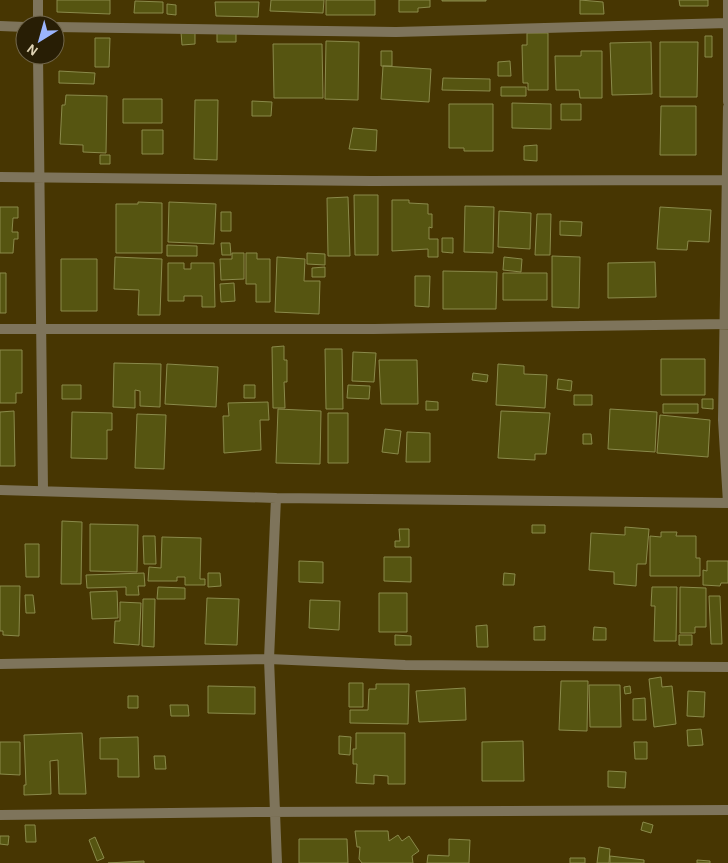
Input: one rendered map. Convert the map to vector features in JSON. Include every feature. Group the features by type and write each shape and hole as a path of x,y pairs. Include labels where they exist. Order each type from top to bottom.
{"street":[{"path":"38,0 38,15"},
{"path":"728,0 728,102"},
{"path":"65,27 396,32 728,23"},
{"path":"0,26 15,27"},
{"path":"38,65 43,490"},
{"path":"0,490 276,498 728,503 724,420 727,324 728,107"},
{"path":"0,177 371,181 727,180"},
{"path":"0,329 374,329 727,324"},
{"path":"276,498 269,659 277,863"},
{"path":"0,664 269,659 405,665 728,667"},
{"path":"0,815 728,810"}],"building":[{"path":"57,0 110,0 110,14 57,12"},
{"path":"271,0 324,0 323,13 270,11"},
{"path":"326,0 375,0 375,15 326,15"},
{"path":"399,0 430,0 430,7 418,8 418,12 399,12"},
{"path":"486,0 486,1 442,1"},
{"path":"580,0 603,2 604,14 580,14"},
{"path":"679,0 708,0 708,6 680,6"},
{"path":"135,1 163,2 163,13 134,13"},
{"path":"215,2 259,2 258,17 216,16"},
{"path":"167,4 176,5 176,15 167,14"},
{"path":"181,32 195,32 195,44 182,45"},
{"path":"217,32 236,33 236,42 217,42"},
{"path":"527,33 548,33 548,90 528,90 528,83 523,83 522,45 527,45"},
{"path":"705,36 712,36 712,57 705,57"},
{"path":"95,38 110,38 109,67 95,67"},
{"path":"326,41 359,42 358,100 325,99"},
{"path":"651,42 652,94 612,95 610,43"},
{"path":"660,42 698,42 697,97 660,97"},
{"path":"273,44 322,44 323,98 274,98"},
{"path":"381,51 392,51 392,66 381,66"},
{"path":"581,51 602,51 602,98 580,98 579,90 556,90 555,56 581,56"},
{"path":"510,61 511,76 498,76 498,62"},
{"path":"383,66 431,69 429,102 381,99"},
{"path":"59,71 95,73 94,84 59,83"},
{"path":"443,78 490,79 490,91 442,90"},
{"path":"501,87 526,87 526,96 501,96"},
{"path":"66,95 107,96 106,153 83,152 83,145 60,144 62,105 65,105"},
{"path":"123,99 162,99 162,123 123,123"},
{"path":"195,100 218,100 217,160 194,159"},
{"path":"252,101 272,102 271,116 252,116"},
{"path":"512,103 551,104 551,129 512,128"},
{"path":"449,104 493,104 493,151 464,151 464,148 449,148"},
{"path":"561,104 581,104 581,120 561,120"},
{"path":"661,106 696,106 696,155 660,155"},
{"path":"353,128 377,130 376,151 349,149"},
{"path":"142,130 163,130 163,154 142,154"},
{"path":"537,145 537,161 524,160 524,146"},
{"path":"100,155 110,155 110,164 100,164"},
{"path":"354,195 378,195 378,255 355,255"},
{"path":"348,197 350,256 328,256 327,198"},
{"path":"392,200 409,200 409,203 428,204 428,214 432,214 432,228 429,227 429,239 438,239 438,257 428,257 428,249 392,251"},
{"path":"138,202 162,203 162,253 116,253 116,204 138,204"},
{"path":"169,202 216,204 214,244 168,242"},
{"path":"465,206 494,207 493,253 464,252"},
{"path":"0,207 18,207 18,218 13,218 12,232 18,232 18,239 14,239 13,253 0,253"},
{"path":"660,207 711,210 709,242 688,241 687,250 657,249"},
{"path":"499,211 531,213 530,249 498,247"},
{"path":"221,212 231,212 231,231 221,231"},
{"path":"537,214 551,214 550,255 535,255"},
{"path":"560,221 582,222 581,236 560,235"},
{"path":"442,238 453,238 453,253 442,252"},
{"path":"221,243 230,243 231,255 222,255"},
{"path":"167,245 197,246 197,256 167,256"},
{"path":"232,253 244,253 244,279 221,280 220,259 232,259"},
{"path":"246,253 257,253 257,259 270,259 270,302 256,302 256,284 246,284"},
{"path":"307,253 325,254 325,265 307,264"},
{"path":"552,256 580,257 579,308 552,307"},
{"path":"115,257 162,259 160,315 138,315 139,290 114,289"},
{"path":"277,257 305,259 304,281 320,281 319,314 275,312"},
{"path":"504,257 522,259 521,272 503,270"},
{"path":"61,259 97,259 97,311 61,311"},
{"path":"655,262 656,297 608,298 608,263"},
{"path":"168,263 184,263 184,269 191,269 191,263 214,263 215,307 202,307 202,296 184,296 184,301 168,301"},
{"path":"325,267 325,277 312,277 312,268"},
{"path":"443,271 497,272 496,309 443,309"},
{"path":"0,273 6,273 6,313 0,313"},
{"path":"503,273 547,273 547,300 503,300"},
{"path":"415,276 430,276 429,307 415,306"},
{"path":"234,283 235,301 221,302 220,284"},
{"path":"284,346 284,360 287,360 287,382 284,382 285,408 273,408 272,347"},
{"path":"325,349 342,349 343,409 326,409"},
{"path":"0,350 22,350 22,393 16,393 16,403 0,403"},
{"path":"353,352 376,353 374,382 352,381"},
{"path":"661,359 705,359 705,395 661,395"},
{"path":"379,360 417,360 418,404 381,404"},
{"path":"114,363 161,364 160,407 140,406 140,391 135,390 135,408 113,407"},
{"path":"167,364 218,367 216,407 165,404"},
{"path":"498,364 524,366 524,374 547,375 545,408 496,405"},
{"path":"473,373 488,375 487,382 472,380"},
{"path":"558,379 572,381 571,391 557,389"},
{"path":"62,385 81,385 81,399 62,399"},
{"path":"244,385 255,385 255,398 244,398"},
{"path":"348,385 370,386 369,399 347,398"},
{"path":"574,395 592,395 592,405 574,405"},
{"path":"702,399 713,399 713,409 702,408"},
{"path":"426,401 438,402 438,410 426,410"},
{"path":"268,402 269,420 260,420 261,450 224,453 223,416 229,416 228,403"},
{"path":"663,404 698,404 698,413 663,413"},
{"path":"278,409 321,411 320,464 276,463"},
{"path":"610,409 657,412 655,452 608,449"},
{"path":"14,411 15,466 0,466 0,412"},
{"path":"501,411 550,413 546,454 535,454 535,460 498,458"},
{"path":"72,412 112,413 112,430 107,430 107,459 71,458"},
{"path":"328,413 348,413 348,463 328,463"},
{"path":"137,414 166,415 164,469 135,468"},
{"path":"660,415 710,420 708,457 657,453"},
{"path":"385,429 401,431 398,454 382,452"},
{"path":"407,432 430,433 430,462 406,462"},
{"path":"583,434 591,434 592,444 583,444"},
{"path":"62,521 82,522 81,584 61,584"},
{"path":"90,524 138,525 137,572 90,571"},
{"path":"532,525 545,525 545,533 532,533"},
{"path":"625,527 649,529 646,564 637,564 636,586 614,584 614,572 589,570 591,533 625,535"},
{"path":"399,529 409,529 409,547 395,547 395,541 400,541"},
{"path":"661,532 677,532 676,536 696,536 696,558 700,558 700,576 650,576 650,536 661,537"},
{"path":"143,536 155,536 156,564 144,564"},
{"path":"162,537 201,538 200,579 205,579 205,585 185,585 185,577 177,577 177,581 148,581 149,567 161,568"},
{"path":"25,544 39,544 39,577 26,577"},
{"path":"384,557 411,557 411,582 384,581"},
{"path":"299,561 323,562 323,583 299,582"},
{"path":"707,561 728,561 728,583 721,583 720,586 703,585 703,570 707,571"},
{"path":"144,573 145,586 138,586 139,595 126,595 126,587 87,588 86,575"},
{"path":"208,573 220,573 221,586 208,587"},
{"path":"504,573 515,574 514,585 503,585"},
{"path":"0,586 20,586 19,636 3,635 3,631 0,631"},
{"path":"158,587 185,588 185,599 157,599"},
{"path":"652,587 677,587 676,641 654,641 655,606 651,606"},
{"path":"680,587 706,588 706,627 695,627 695,633 680,633"},
{"path":"117,591 118,618 92,619 90,592"},
{"path":"379,593 407,593 407,632 379,632"},
{"path":"25,595 33,595 35,613 26,613"},
{"path":"709,596 720,596 722,644 711,644"},
{"path":"207,598 239,599 237,645 205,644"},
{"path":"143,599 155,599 154,647 142,646"},
{"path":"310,600 340,601 339,630 309,628"},
{"path":"120,602 141,603 139,645 114,643 115,621 120,621"},
{"path":"487,625 488,647 477,647 476,626"},
{"path":"545,626 545,640 534,640 534,627"},
{"path":"594,627 606,628 606,640 593,640"},
{"path":"395,635 411,636 411,645 395,645"},
{"path":"679,635 692,635 692,645 679,645"},
{"path":"661,677 662,687 672,686 676,724 654,727 649,679"},
{"path":"561,681 588,681 587,731 559,730"},
{"path":"349,683 363,683 363,707 349,707"},
{"path":"376,684 409,684 408,724 350,723 350,710 368,710 369,689 376,689"},
{"path":"589,685 620,685 621,727 590,727"},
{"path":"208,686 255,687 255,714 208,713"},
{"path":"630,686 631,693 625,694 624,687"},
{"path":"465,688 466,720 419,722 416,691"},
{"path":"688,691 705,692 704,717 687,716"},
{"path":"128,696 138,696 138,708 128,708"},
{"path":"645,698 646,720 633,720 633,699"},
{"path":"170,705 188,705 189,716 171,716"},
{"path":"701,729 703,745 688,746 687,730"},
{"path":"82,733 86,794 59,794 58,760 50,761 51,794 24,795 24,785 26,785 24,735"},
{"path":"356,733 405,733 405,784 388,784 388,776 374,775 374,784 356,783 357,764 353,764 353,749 356,749"},
{"path":"339,736 351,737 350,755 339,754"},
{"path":"138,737 139,777 118,777 118,759 100,759 100,738"},
{"path":"523,741 524,781 482,781 482,742"},
{"path":"0,742 20,742 20,775 0,774"},
{"path":"634,742 647,742 647,759 635,759"},
{"path":"154,756 165,756 166,769 155,769"},
{"path":"608,771 626,772 625,788 608,787"},
{"path":"643,822 653,825 651,833 641,830"},
{"path":"25,825 35,825 36,842 26,842"},
{"path":"355,831 388,831 389,841 398,835 402,841 409,836 419,851 412,856 413,863 362,863 359,859 360,847 357,847"},
{"path":"0,836 9,836 8,845 0,844"},
{"path":"95,837 104,858 97,861 89,840"},
{"path":"299,839 347,839 348,863 299,863"},
{"path":"449,839 470,840 469,863 427,863 428,855 449,856"},
{"path":"599,847 610,849 609,863 597,863"},
{"path":"610,856 644,860 644,863 610,863"},
{"path":"570,858 585,858 585,863 570,863"},
{"path":"697,860 710,861 710,863 697,863"},
{"path":"144,861 144,863 108,863"}]}
